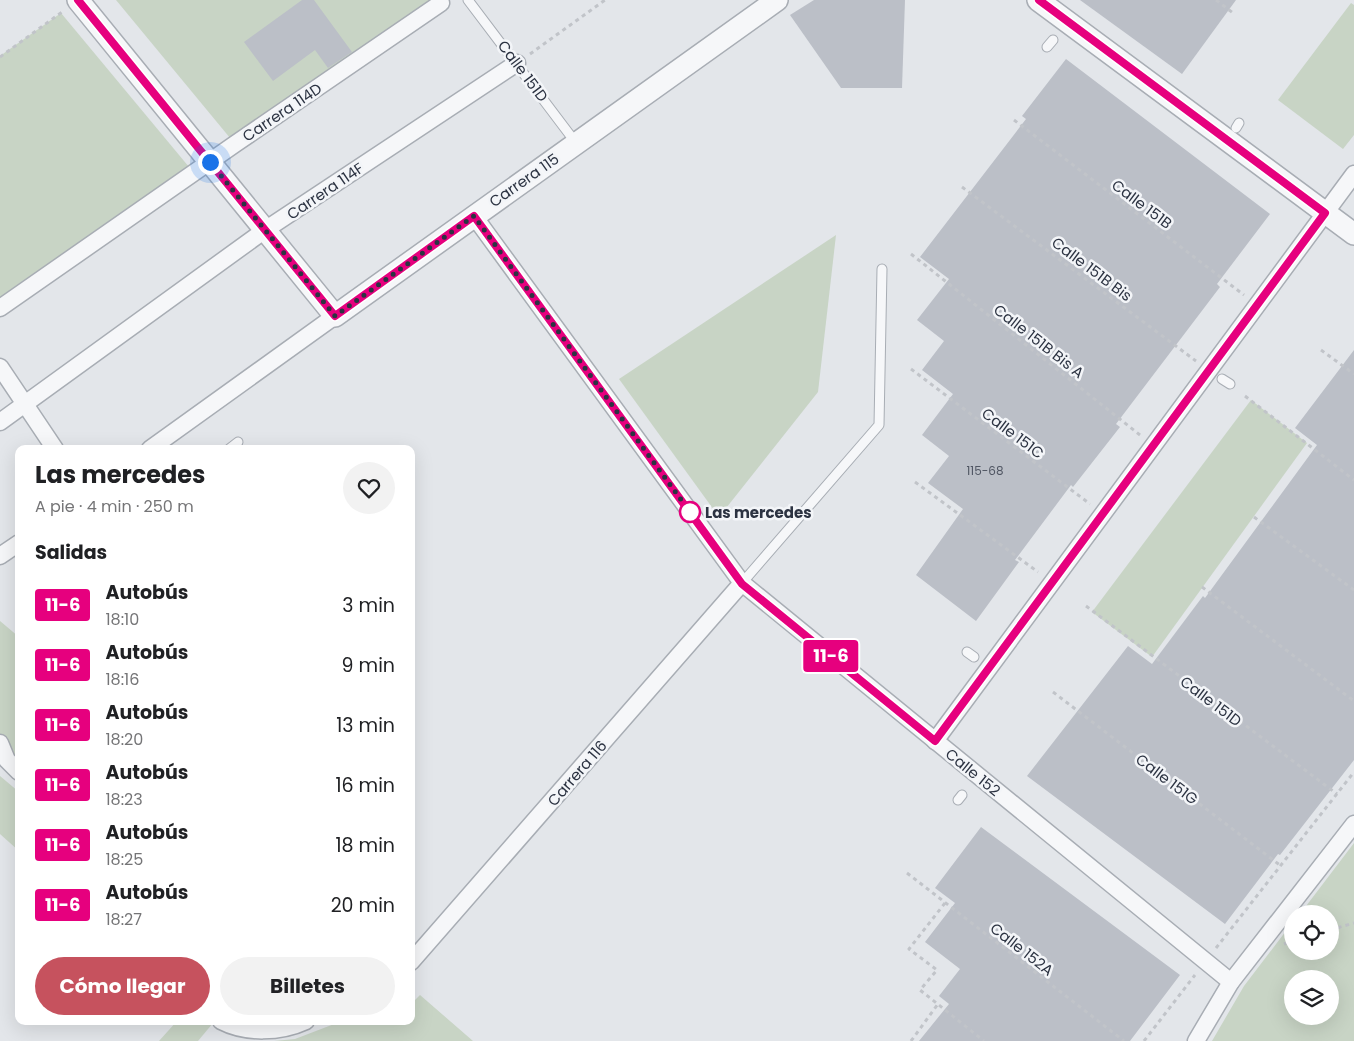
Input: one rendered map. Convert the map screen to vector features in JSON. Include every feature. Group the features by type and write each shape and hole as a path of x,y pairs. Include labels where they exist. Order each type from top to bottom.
{"street":[{"path":"78,0 335,316"},
{"name":"Carrera 115","path":"156,445 777,0"},
{"path":"1038,0 1354,234"},
{"name":"Carrera 114D","path":"0,308 441,3"},
{"name":"Carrera 114F","path":"0,422 265,230 517,63"},
{"path":"935,741 1354,174"},
{"name":"Calle 152","path":"474,216 742,584 1231,982"},
{"path":"0,366 52,445"},
{"path":"0,556 15,546"},
{"name":"Carrera 116","path":"415,957 742,584"},
{"path":"0,743 7,760 15,768"},
{"path":"1196,1041 1231,982 1354,824"},
{"path":"228,1025 234,1028 264,1031 289,1025"}],"lane":[{"name":"Calle 151D","path":"468,0 576,143"},
{"path":"742,584 879,425 882,269"},
{"path":"234,445 238,442"}],"path":[{"path":"0,56 78,0"},
{"path":"517,63 605,0"},
{"path":"1216,0 1232,12"},
{"name":"Calle 151B","path":"1014,120 1257,305"},
{"name":"Calle 151B Bis","path":"962,187 1208,370"},
{"name":"Calle 151B Bis A","path":"911,254 1153,445"},
{"path":"1321,350 1354,374"},
{"name":"Calle 151C","path":"911,369 1102,514"},
{"path":"1245,396 1354,480"},
{"path":"915,482 1052,582"},
{"path":"1254,517 1354,590"},
{"path":"1202,587 1354,701"},
{"name":"Calle 151D","path":"1086,606 1337,794"},
{"name":"Calle 151G","path":"1053,692 1281,866"},
{"path":"1144,1041 1354,772"},
{"name":"Calle 152A","path":"907,873 1124,1041"},
{"path":"945,903 909,949 937,970 920,990 984,1041"},
{"path":"1339,927 1354,923"},
{"path":"911,1041 938,1004"}],"green space":[{"path":"116,0 446,0 235,144"},
{"path":"1351,3 1354,5 1354,135 1343,149 1278,100"},
{"path":"61,13 194,173 0,308 0,56"},
{"path":"836,235 818,392 719,517 619,379"},
{"path":"1251,400 1307,443 1152,657 1092,612"},
{"path":"0,621 15,634 15,757 0,734"},
{"path":"0,776 15,789 15,847 0,834"},
{"path":"1354,843 1354,1041 1212,1041 1244,986 1284,934 1284,960 1339,960 1339,905 1307,905"},
{"path":"420,995 473,1041 274,1041 295,1039 332,1025 415,1025 415,1000"},
{"path":"173,1025 211,1025 198,1041 159,1041"}],"building":[{"path":"302,0 314,0 352,52 328,68 315,50 273,81 244,42"},
{"path":"814,0 905,0 902,88 841,88 790,15"},
{"path":"1080,0 1236,0 1182,74"},
{"path":"1066,59 1270,214 1217,284 1220,287 1116,424 1120,427 1073,487 1071,485 1015,560 1019,562 976,621 916,575 963,509 928,483 949,456 922,435 953,394 922,370 944,341 917,320 949,279 920,257 1026,119 1022,116"},
{"path":"1354,350 1354,760 1280,855 1278,854 1225,924 1027,776 1128,646 1152,664 1203,596 1205,598 1317,445 1295,428"},
{"path":"981,827 1180,975 1130,1041 919,1041 949,1004 939,996 960,969 925,942 955,903 935,888"}],"bus line":[{"name":"11-6","path":"78,0 335,316 474,216 742,584 935,741 1325,213 1039,0"}],"place":[{"name":"Las mercedes","path":"690,512"}],"route":[{"path":"210,162 335,316 474,216 690,512"}]}
